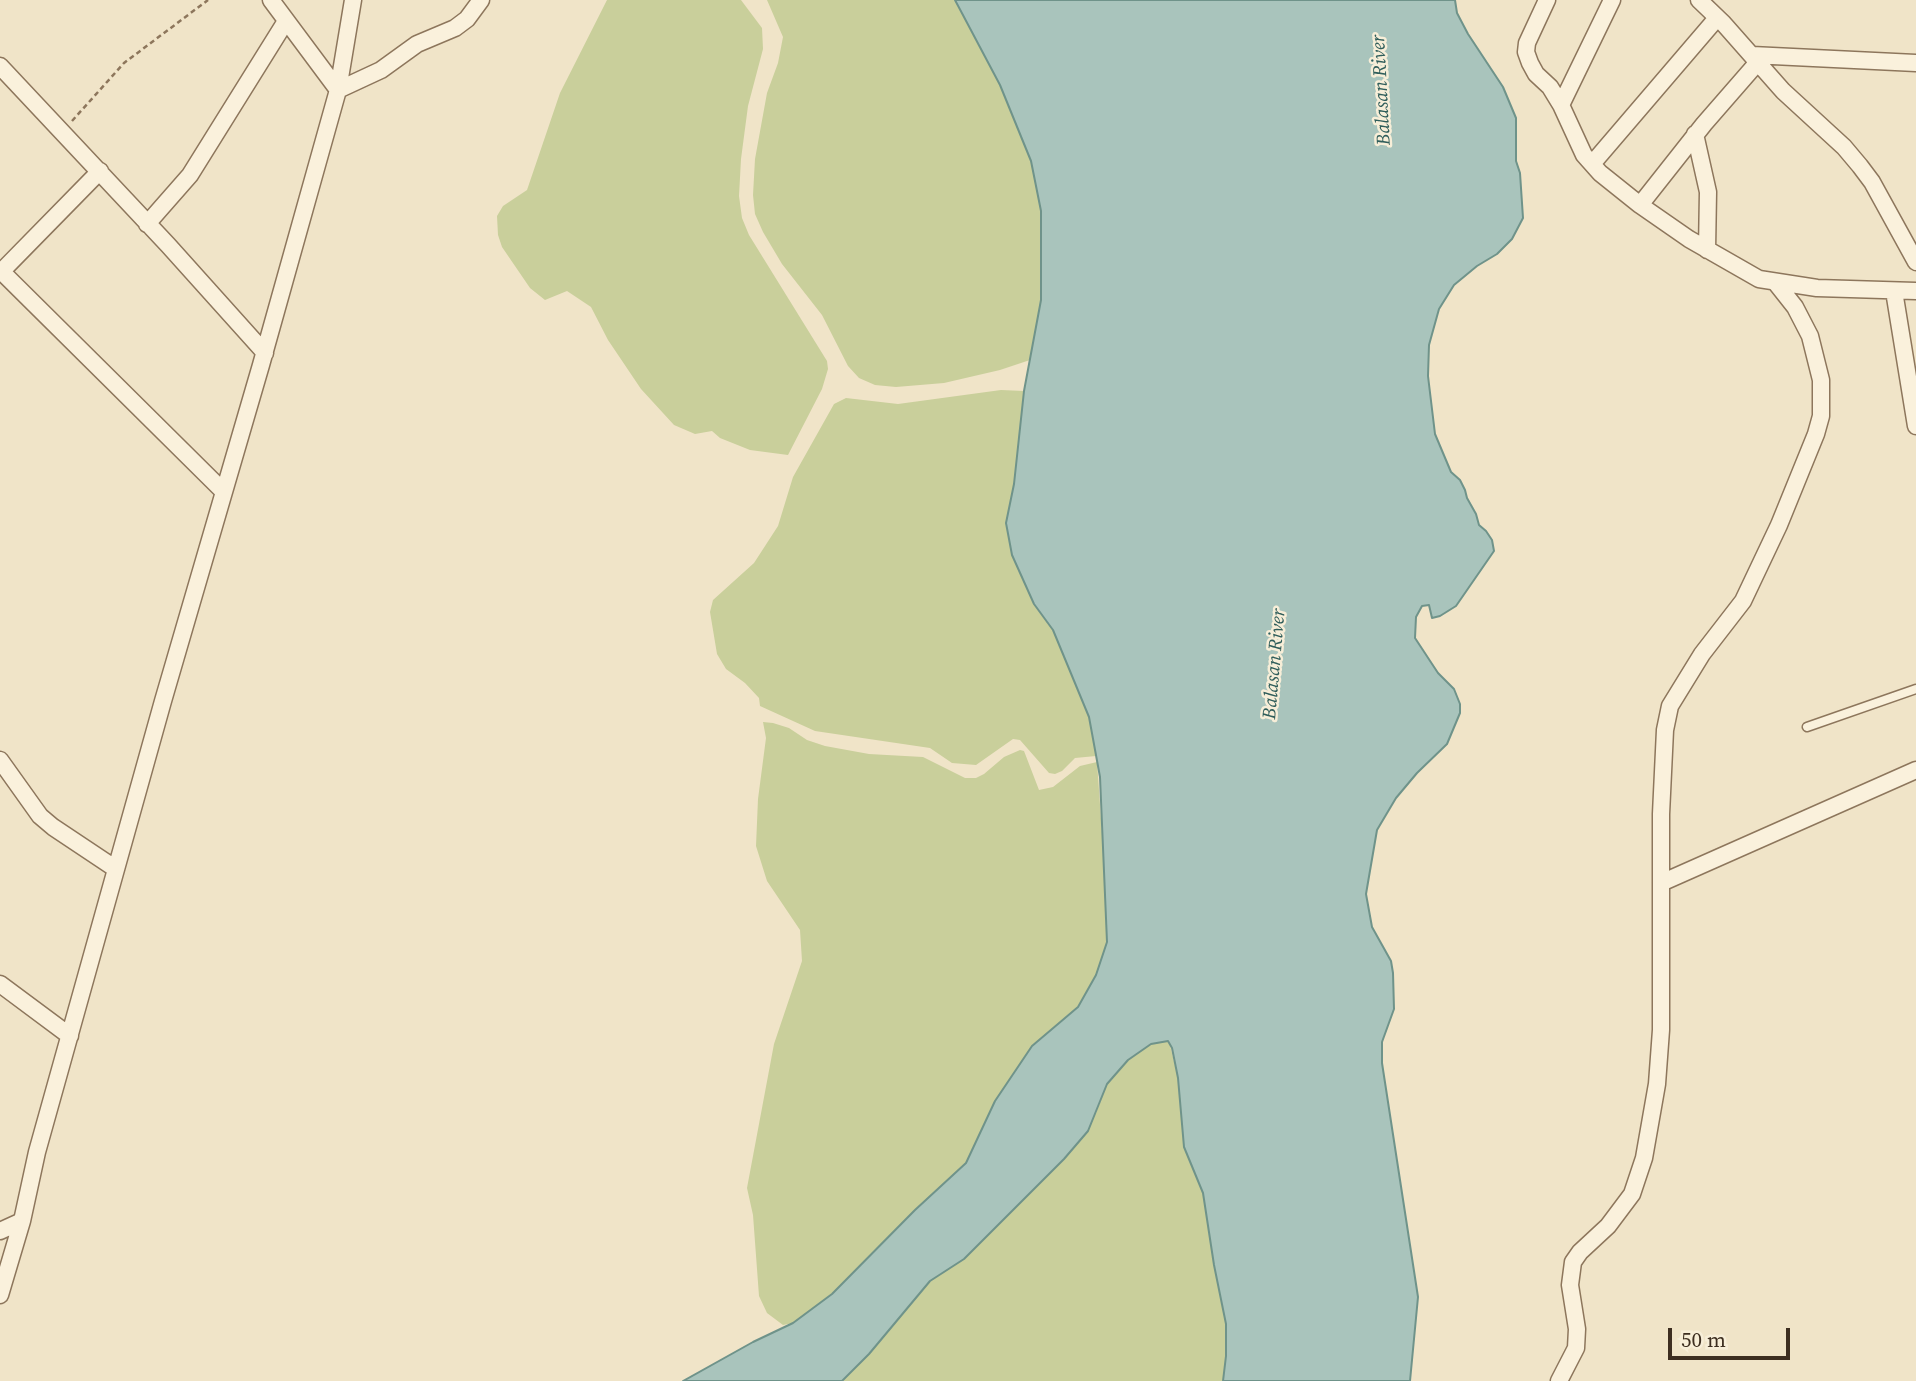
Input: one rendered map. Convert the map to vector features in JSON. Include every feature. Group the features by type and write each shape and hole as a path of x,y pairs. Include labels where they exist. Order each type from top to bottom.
{"street":[{"path":"271,0 338,90"},
{"path":"0,1295 116,869 338,90 353,0"},
{"path":"338,90 381,70 416,44 455,28 467,19 481,0"},
{"path":"1547,0 1527,43 1526,52 1536,74 1550,87 1561,106 1584,155 1640,205 1745,274 1759,279 1817,288 1916,291"},
{"path":"1561,106 1612,0"},
{"path":"1699,0 1783,91 1844,147 1860,166 1872,182 1916,262"},
{"path":"1592,164 1717,18"},
{"path":"147,224 190,175 286,21"},
{"path":"1755,59 1916,63"},
{"path":"1640,205 1755,59"},
{"path":"0,66 100,171 265,353"},
{"path":"1695,134 1708,192 1707,250"},
{"path":"100,171 1,272 224,492"},
{"path":"1559,1381 1576,1348 1577,1329 1570,1285 1573,1262 1626,1203 1639,1178 1644,1158 1658,1070 1662,802 1665,730 1670,706 1702,654 1743,601 1779,525 1821,416 1821,380 1810,336 1795,307 1776,283"},
{"path":"1894,291 1916,426"},
{"path":"0,760 40,816 116,869"},
{"path":"1661,883 1916,770"},
{"path":"0,984 70,1036"},
{"path":"0,1231 22,1221"}],"lane":[{"path":"1807,727 1916,689"}],"path":[{"path":"63,131 124,64 208,0"}],"green space":[{"path":"607,0 741,0 762,28 763,49 748,106 741,159 739,196 742,218 749,235 827,361 828,369 822,389 788,455 750,450 720,438 712,431 695,434 674,425 641,389 608,340 591,307 567,291 545,300 530,288 502,247 497,216 503,206 527,190 560,93"},
{"path":"767,0 955,0 1000,85 1031,161 1041,211 1041,300 1030,360 944,383 896,387 875,385 859,378 848,366 822,315 782,264 755,214 755,159 767,93 778,63 783,37"},
{"path":"1001,390 1024,391 1014,484 1006,523 1012,555 1034,604 1053,630 1067,661 1089,717 1096,756 1075,758 1062,771 1049,773 1020,740 1013,739 976,765 952,763 930,748 815,731 760,706 759,698 726,669 717,654 710,612 713,600 754,563 778,526 793,477 834,404 846,398 898,404"},
{"path":"763,722 789,728 807,740 825,746 869,754 923,757 965,778 976,778 984,774 1004,757 1020,750 1024,751 1039,790 1053,787 1080,766 1097,762 1107,904 1107,941 1096,975 1078,1007 1032,1046 995,1101 966,1163 915,1210 833,1294 793,1323 783,1325 767,1313 759,1296 753,1215 747,1188 774,1044 802,961 800,930 767,881 756,846 758,799 766,738"},
{"path":"1169,1041 1178,1078 1184,1147 1203,1193 1226,1324 1223,1381 842,1381 869,1354 930,1281 964,1259 1064,1159 1096,1113 1107,1084 1128,1060 1151,1044"}],"water":[{"name":"Balasan River","path":"955,0 1455,0 1457,13 1503,87 1516,118 1516,161 1520,173 1523,218 1512,239 1497,254 1454,285 1439,309 1429,345 1428,376 1435,434 1451,472 1460,480 1465,490 1479,525 1492,540 1494,551 1456,606 1432,618 1429,605 1422,606 1416,617 1415,638 1438,673 1454,689 1460,704 1460,713 1447,744 1396,798 1377,830 1366,894 1372,927 1391,961 1393,973 1394,1009 1382,1042 1382,1063 1418,1297 1410,1381 1223,1381 1226,1324 1203,1193 1184,1147 1178,1078 1168,1041 1151,1044 1128,1060 1107,1084 1088,1131 1064,1159 964,1259 930,1281 869,1354 842,1381 683,1381 793,1323 832,1294 966,1163 995,1101 1032,1046 1078,1007 1096,975 1107,942 1100,777 1089,717 1053,630 1034,604 1012,555 1006,523 1014,484 1024,391 1041,300 1041,211 1031,161 1000,85"}]}
